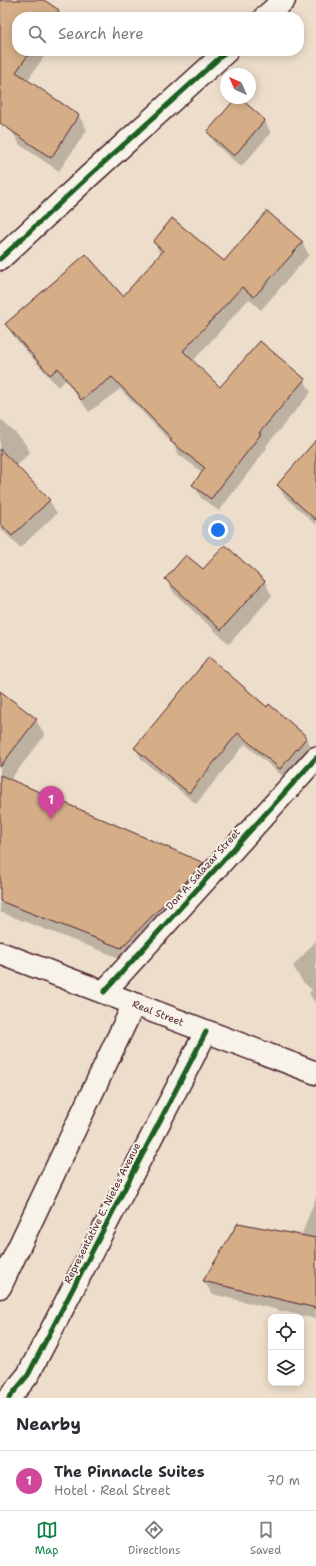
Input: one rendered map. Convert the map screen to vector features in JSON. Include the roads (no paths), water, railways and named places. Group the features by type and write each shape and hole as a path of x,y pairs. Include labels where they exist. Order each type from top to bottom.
{"street":[{"path":"271,12 284,0"},
{"path":"0,259 221,56"},
{"name":"Don A. Salazar Street","path":"104,992 316,758"},
{"name":"Real Street","path":"0,953 316,1073"},
{"path":"0,1287 134,1004"},
{"name":"Representative E. Nietes Avenue","path":"9,1398 28,1375 206,1032"}],"place":[{"name":"The Pinnacle Suites","path":"51,819"}]}
